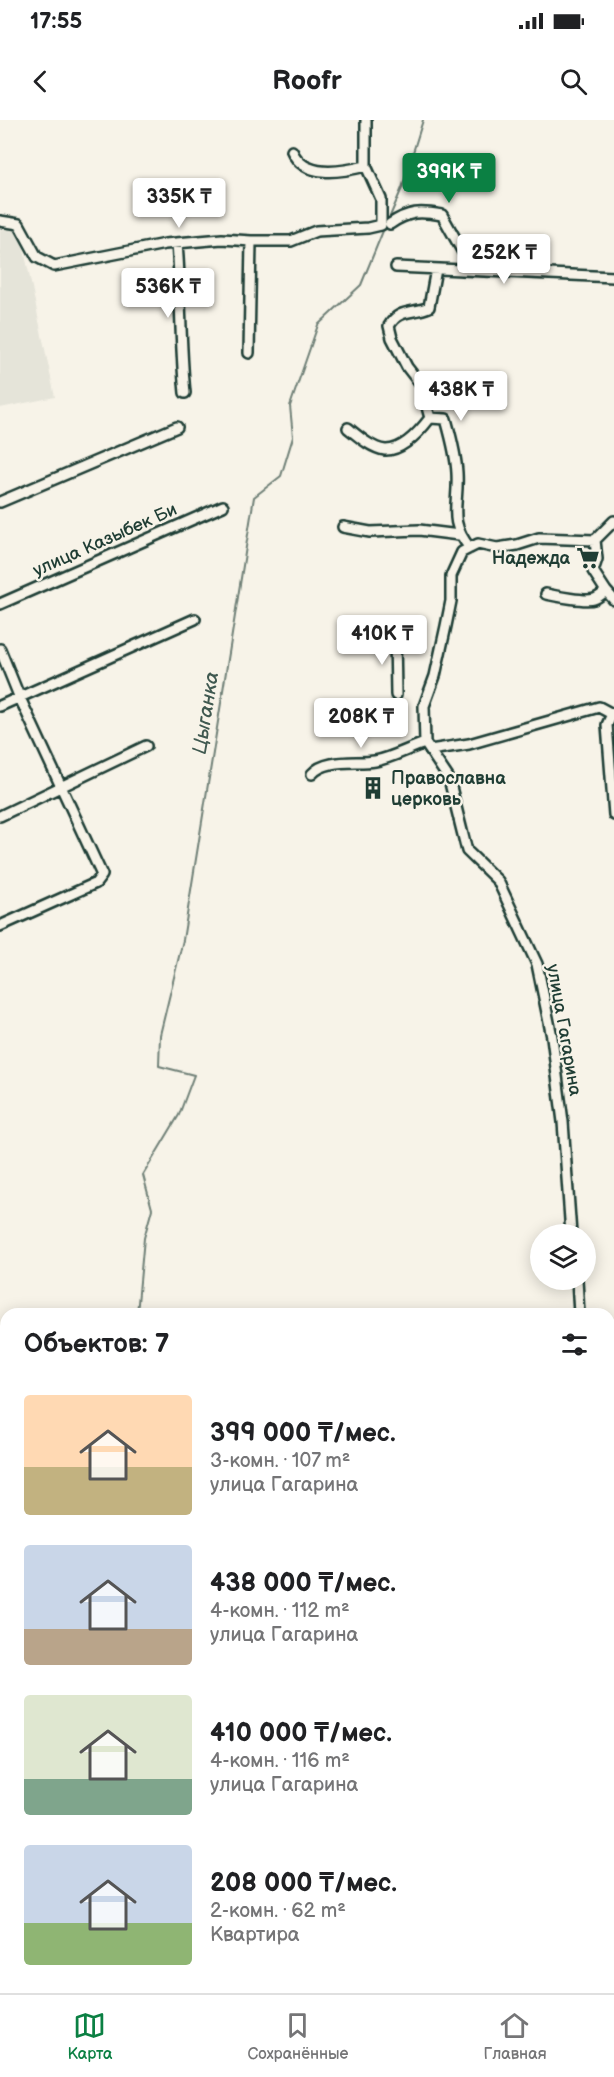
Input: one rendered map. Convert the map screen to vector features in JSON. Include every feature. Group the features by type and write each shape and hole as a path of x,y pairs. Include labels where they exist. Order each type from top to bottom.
{"street":[{"path":"0,221 19,224 37,257 54,266 177,243 222,240 291,241 316,231 381,225 381,199 366,166 366,120"},
{"path":"292,151 295,159 303,167 315,170 352,169 366,166"},
{"path":"390,224 420,211 442,215 473,270"},
{"path":"249,353 250,241"},
{"path":"177,243 182,298 181,354 185,393"},
{"path":"396,267 614,277"},
{"path":"430,418 421,385 407,367 392,339 389,326 393,319 404,312 417,312 429,307 436,268"},
{"path":"348,428 366,442 385,450 402,445 419,433 430,418"},
{"path":"430,418 446,419 453,443 457,474 454,518 459,535 470,548"},
{"path":"0,502 177,427"},
{"name":"улица Казыбек Би","path":"0,604 223,506"},
{"path":"427,746 424,706 435,676 446,626 451,601 451,576 462,552 478,544 497,548 539,538 595,540 614,520"},
{"path":"342,527 370,532 419,530 459,535"},
{"path":"595,540 597,559 593,571 614,600"},
{"path":"546,594 573,597 585,601 596,599 606,591"},
{"path":"0,706 195,619"},
{"path":"395,635 396,695"},
{"path":"0,649 102,875 96,883 0,926"},
{"path":"312,774 317,767 327,764 379,760 427,746 469,744 599,707 613,714 607,726 614,815"},
{"path":"0,816 146,746"},
{"name":"улица Гагарина","path":"427,746 449,779 467,850 498,881 537,964 552,1037 571,1224"},
{"path":"578,1290 579,1308"}],"shaded area":[{"path":"19,226 55,397 0,408 0,230"}],"waterway":[{"name":"Цыганка","path":"388,221 402,188 423,120"},
{"name":"Цыганка","path":"138,1308 144,1238 152,1209 143,1175 179,1115 194,1075 159,1066 160,1035 183,940 254,497 281,476 293,437 290,406 318,325 361,285 385,226"}],"place":[{"name":"Надежда","path":"588,558"},
{"name":"Православна церковь","path":"373,788"}]}
